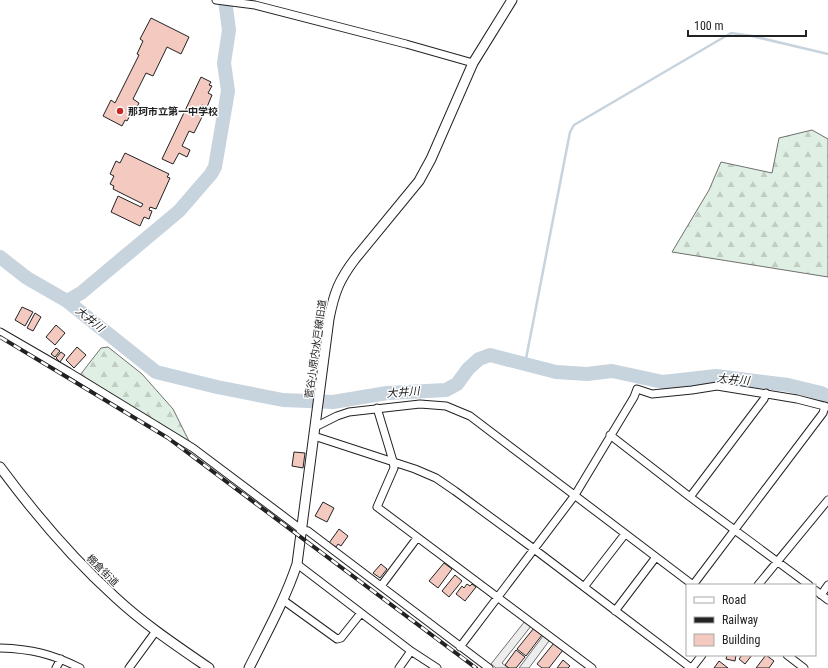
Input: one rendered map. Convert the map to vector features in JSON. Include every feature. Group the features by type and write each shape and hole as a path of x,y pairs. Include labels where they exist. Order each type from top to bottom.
{"street":[{"path":"218,0 255,5 473,63"},
{"name":"菅谷小原内水戸線旧道","path":"249,668 283,600 297,564 329,319 338,285 345,272 355,259 419,181 431,159 473,63 512,0"},
{"path":"0,332 69,372 193,448 302,530 308,531 489,668"},
{"path":"460,647 575,495 634,397 637,389 652,394 717,386 766,393 827,407 694,584"},
{"path":"690,497 764,400 766,393"},
{"path":"315,431 337,416 349,412 420,404 446,406 470,416 692,584"},
{"path":"377,408 394,468 377,508 592,668"},
{"path":"315,431 415,468 436,478 534,549 692,668 701,656"},
{"path":"610,435 690,497 808,584"},
{"name":"棚倉街道","path":"0,467 39,516 82,565 115,598 156,631 210,668"},
{"path":"759,584 828,500"},
{"path":"584,587 625,534"},
{"path":"380,586 417,538"},
{"path":"615,611 656,557"},
{"path":"297,564 412,651 437,668"},
{"path":"828,585 818,592 828,600"},
{"path":"283,600 337,639 341,638 361,613"},
{"path":"129,668 156,631"},
{"path":"0,648 30,650 61,659 80,668"},
{"path":"400,668 412,651"},
{"path":"788,656 804,668"},
{"path":"56,668 61,659"}],"green space":[{"path":"812,130 828,139 828,277 672,252 709,190 721,162 772,173 779,138"},
{"path":"108,347 142,374 173,409 190,443 80,375 101,348"}],"shaded area":[{"path":"525,621 531,626 502,663 508,668 496,668 491,664"},
{"path":"543,636 549,641 529,668 519,668"}],"building":[{"path":"151,18 189,37 181,54 167,47 153,76 146,73 133,99 139,103 134,113 132,112 122,126 103,116 111,100 115,103 139,55 137,54 143,41 140,39"},
{"path":"201,77 211,82 209,85 212,86 208,93 212,95 207,107 202,105 200,110 204,113 194,133 189,131 182,146 190,150 187,157 179,153 173,164 162,159"},
{"path":"125,153 169,174 167,177 170,178 156,209 150,207 149,210 152,211 149,219 144,217 140,226 111,212 118,196 141,207 143,204 113,189 114,186 110,184 114,176 110,174 116,161 120,163"},
{"path":"22,307 33,312 25,326 15,320"},
{"path":"35,313 41,317 33,331 27,328"},
{"path":"56,325 65,333 55,345 46,337"},
{"path":"77,347 86,355 74,368 66,360"},
{"path":"56,348 60,351 55,357 51,354"},
{"path":"61,352 65,355 60,362 56,358"},
{"path":"294,452 305,453 303,468 292,466"},
{"path":"323,502 334,508 327,522 315,516"},
{"path":"339,529 348,536 341,546 338,544 336,547 329,543"},
{"path":"444,563 452,569 438,588 429,581"},
{"path":"381,564 387,569 380,578 373,573"},
{"path":"455,575 462,581 449,597 442,591"},
{"path":"467,584 470,586 472,584 476,587 465,601 456,594 462,586 464,588"},
{"path":"534,628 542,635 526,656 517,649"},
{"path":"554,643 563,650 549,668 542,668 537,664"},
{"path":"516,650 525,657 516,668 509,668 505,665"},
{"path":"727,656 736,656 735,661 726,659"},
{"path":"741,656 751,656 745,664 739,659"},
{"path":"765,656 774,661 769,668 756,668"},
{"path":"563,660 570,666 568,668 557,668"},
{"path":"719,661 728,668 714,668"}],"waterway":[{"path":"67,301 81,293 179,211 211,174 215,167 228,91 224,63 229,30 225,0"},
{"path":"525,364 570,132 574,125 731,33 752,36 828,54"},
{"name":"大井川","path":"0,257 27,278 67,301 156,372 217,387 283,400 333,402 387,393 446,390 457,384 468,369 479,359 490,355 556,372 587,374 612,371 663,382 716,376 788,385 828,396"}],"railway":[{"path":"0,337 168,438 476,668"}],"place":[{"name":"那珂市立第一中学校","path":"120,111"}]}
